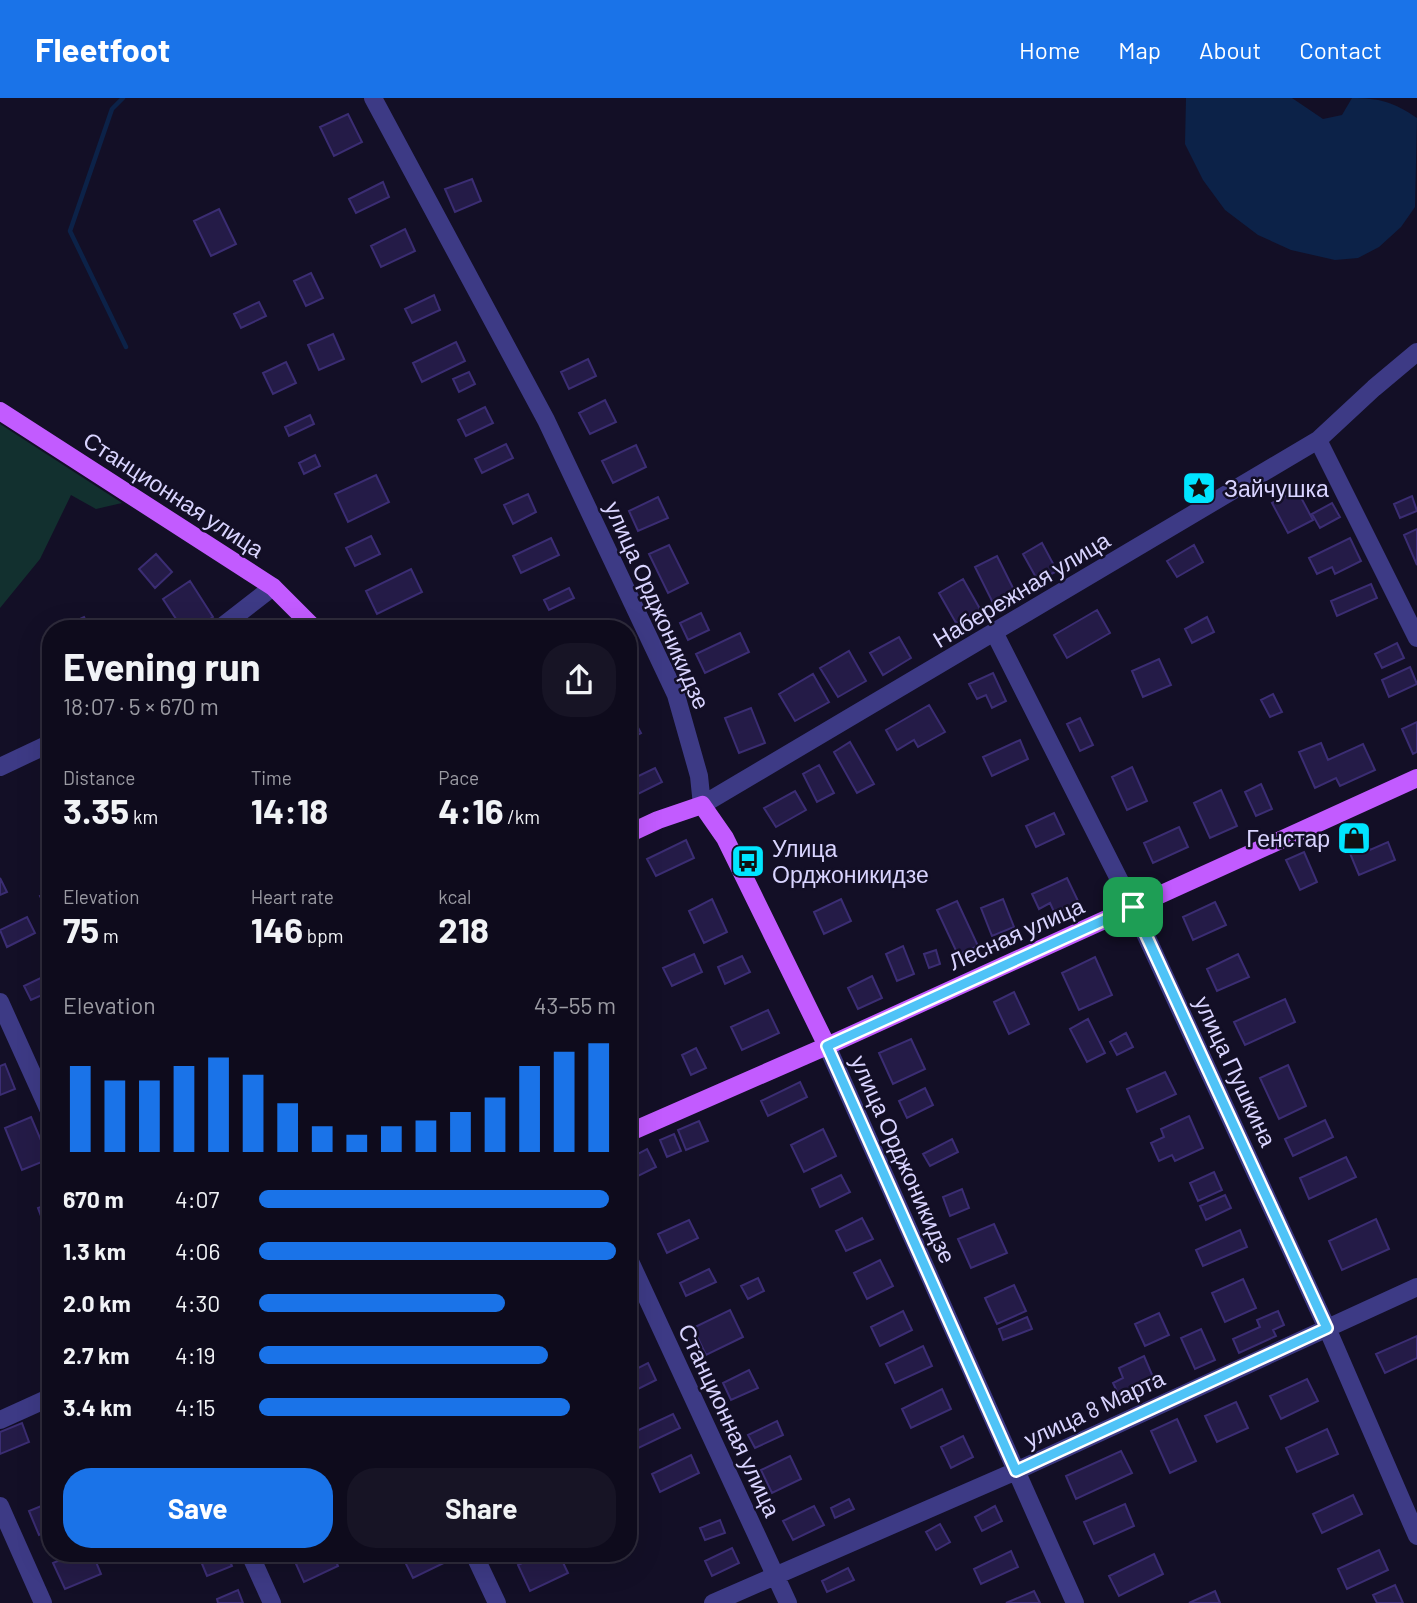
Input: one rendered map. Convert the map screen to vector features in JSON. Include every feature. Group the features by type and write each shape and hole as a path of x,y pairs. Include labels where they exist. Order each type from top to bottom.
{"main road":[{"name":"Станционная улица","path":"0,411 273,587 306,620"},
{"name":"Лесная улица","path":"637,1129 827,1046 1417,778"},
{"name":"Набережная улица","path":"637,830 702,805"},
{"name":"улица Орджоникидзе","path":"702,805 726,838 827,1046"}],"street":[{"name":"улица Орджоникидзе","path":"373,98 546,420 676,695 699,776 702,805"},
{"name":"Набережная улица","path":"702,805 995,634 1318,440 1417,352"},
{"path":"1318,440 1417,638"},
{"path":"230,620 273,587"},
{"name":"улица Пушкина","path":"995,634 1133,907 1327,1328 1417,1536"},
{"path":"0,766 42,747"},
{"path":"0,1002 42,1095"},
{"name":"улица Орджоникидзе","path":"827,1046 1075,1603"},
{"name":"Станционная улица","path":"637,1277 788,1603"},
{"name":"улица 8 Марта","path":"713,1603 1016,1471 1417,1287"},
{"path":"0,1420 42,1400"},
{"path":"0,1506 43,1603"},
{"path":"254,1562 272,1603"},
{"path":"478,1562 497,1603"}],"green space":[{"path":"0,424 122,503 96,509 71,495 40,559 0,608"}],"water":[{"path":"1186,98 1292,98 1323,119 1342,115 1352,98 1378,100 1401,108 1417,118 1415,207 1401,227 1379,247 1358,258 1335,260 1291,250 1258,235 1225,210 1203,180 1185,144"}],"building":[{"path":"348,114 362,142 334,156 320,127"},
{"path":"472,179 481,201 455,212 445,189"},
{"path":"383,182 389,197 356,213 349,199"},
{"path":"219,209 236,244 211,256 194,221"},
{"path":"405,229 415,251 381,267 371,246"},
{"path":"311,273 323,298 306,306 294,281"},
{"path":"434,295 440,310 412,323 405,309"},
{"path":"259,302 266,316 241,328 234,314"},
{"path":"333,334 344,359 319,370 308,345"},
{"path":"456,342 465,361 422,382 413,363"},
{"path":"588,359 596,376 569,389 561,372"},
{"path":"286,362 296,383 273,394 263,373"},
{"path":"469,372 475,384 459,392 453,379"},
{"path":"605,400 616,422 590,434 579,413"},
{"path":"485,407 493,423 466,436 458,420"},
{"path":"310,415 314,424 289,436 285,427"},
{"path":"506,444 513,458 482,473 475,459"},
{"path":"636,445 646,467 613,483 602,461"},
{"path":"315,455 320,466 304,474 299,463"},
{"path":"376,475 389,502 348,522 335,494"},
{"path":"1297,490 1313,520 1288,533 1272,503"},
{"path":"528,494 536,512 513,524 504,505"},
{"path":"1412,496 1417,511 1400,518 1394,504"},
{"path":"658,497 668,518 638,531 629,511"},
{"path":"1332,503 1340,517 1320,528 1312,514"},
{"path":"1417,529 1417,565 1404,535"},
{"path":"371,536 380,554 355,566 346,548"},
{"path":"551,538 559,555 521,573 513,556"},
{"path":"1350,538 1361,561 1335,574 1332,567 1317,574 1309,558"},
{"path":"1042,543 1057,571 1038,581 1023,554"},
{"path":"669,545 688,583 668,593 649,554"},
{"path":"1194,545 1203,562 1177,577 1167,561"},
{"path":"156,554 172,572 155,588 139,569"},
{"path":"997,556 1018,598 996,609 975,567"},
{"path":"411,569 422,592 377,614 366,591"},
{"path":"963,579 980,609 956,623 939,593"},
{"path":"190,581 213,617 208,620 177,620 163,599"},
{"path":"1371,584 1377,598 1337,616 1331,601"},
{"path":"569,588 574,598 549,610 544,600"},
{"path":"1097,610 1110,633 1067,658 1054,635"},
{"path":"701,613 709,630 688,640 680,623"},
{"path":"1207,617 1214,632 1192,643 1185,629"},
{"path":"740,633 749,652 705,673 696,654"},
{"path":"899,637 911,658 883,675 870,653"},
{"path":"1397,643 1404,658 1382,668 1375,654"},
{"path":"849,651 866,681 838,697 820,668"},
{"path":"1159,659 1171,685 1143,697 1132,671"},
{"path":"1410,667 1417,684 1389,697 1382,680"},
{"path":"993,673 1006,701 992,708 986,695 977,699 969,684"},
{"path":"813,674 829,702 795,721 779,694"},
{"path":"1273,694 1282,712 1270,717 1261,700"},
{"path":"929,705 945,732 918,747 914,740 897,750 886,730"},
{"path":"751,708 765,743 739,753 725,718"},
{"path":"1080,718 1093,745 1080,751 1067,724"},
{"path":"1417,722 1417,752 1413,754 1402,729"},
{"path":"1020,740 1028,759 992,776 983,757"},
{"path":"850,742 874,784 857,793 834,752"},
{"path":"1321,743 1328,760 1363,744 1375,770 1340,786 1336,778 1315,788 1299,752"},
{"path":"819,765 834,793 817,802 803,774"},
{"path":"1132,767 1147,801 1127,810 1112,777"},
{"path":"655,768 662,782 637,794 637,777"},
{"path":"1261,784 1272,809 1256,816 1245,792"},
{"path":"1221,790 1237,826 1210,838 1194,803"},
{"path":"795,791 806,810 776,827 764,808"},
{"path":"1054,813 1064,834 1036,847 1026,826"},
{"path":"1179,827 1188,847 1153,863 1144,843"},
{"path":"1361,827 1370,850 1388,842 1395,860 1359,875 1342,834"},
{"path":"686,840 694,858 656,876 647,859"},
{"path":"1304,852 1317,882 1300,890 1286,860"},
{"path":"0,878 7,892 0,895"},
{"path":"1067,878 1079,903 1055,914 1050,903 1039,909 1032,894"},
{"path":"712,899 727,932 704,943 689,911"},
{"path":"841,899 851,921 824,934 814,912"},
{"path":"1003,899 1014,927 992,936 981,908"},
{"path":"957,901 978,946 958,955 937,910"},
{"path":"1215,902 1226,925 1193,940 1183,917"},
{"path":"27,917 35,933 7,947 0,930"},
{"path":"903,946 914,974 897,981 886,954"},
{"path":"936,950 940,964 929,968 924,954"},
{"path":"694,954 702,972 672,986 663,968"},
{"path":"1238,954 1249,977 1217,991 1207,969"},
{"path":"742,956 750,972 725,984 718,967"},
{"path":"1095,957 1112,995 1079,1010 1062,973"},
{"path":"872,976 882,998 858,1009 848,988"},
{"path":"42,977 42,995 31,1000 24,986"},
{"path":"1014,992 1029,1024 1009,1034 994,1002"},
{"path":"1285,999 1295,1022 1245,1045 1234,1022"},
{"path":"768,1010 779,1033 742,1050 731,1027"},
{"path":"1088,1019 1105,1053 1087,1062 1070,1029"},
{"path":"1126,1033 1133,1047 1117,1055 1110,1042"},
{"path":"911,1039 925,1069 893,1084 879,1053"},
{"path":"696,1048 706,1068 691,1075 682,1055"},
{"path":"5,1064 15,1089 0,1095 0,1066"},
{"path":"1288,1065 1306,1106 1279,1119 1260,1078"},
{"path":"1165,1072 1176,1094 1137,1112 1127,1089"},
{"path":"800,1082 807,1097 768,1116 761,1101"},
{"path":"925,1088 933,1105 907,1118 899,1101"},
{"path":"1189,1116 1203,1148 1175,1161 1172,1155 1159,1161 1151,1143 1164,1137 1161,1129"},
{"path":"31,1117 42,1143 42,1162 22,1170 5,1128"},
{"path":"1325,1120 1333,1137 1293,1156 1285,1139"},
{"path":"699,1121 708,1141 686,1150 678,1130"},
{"path":"823,1129 836,1156 804,1172 791,1145"},
{"path":"674,1134 681,1151 667,1157 660,1140"},
{"path":"952,1139 958,1152 930,1166 923,1154"},
{"path":"647,1149 656,1167 637,1176 637,1154"},
{"path":"1346,1157 1356,1177 1309,1199 1300,1178"},
{"path":"1214,1172 1222,1190 1198,1201 1190,1183"},
{"path":"841,1175 850,1192 820,1207 812,1189"},
{"path":"962,1189 969,1208 950,1216 943,1197"},
{"path":"1225,1195 1231,1208 1206,1220 1200,1206"},
{"path":"862,1218 873,1239 846,1251 836,1231"},
{"path":"1376,1219 1389,1249 1342,1270 1329,1241"},
{"path":"689,1220 698,1238 667,1253 658,1234"},
{"path":"994,1224 1007,1253 971,1268 958,1239"},
{"path":"1240,1230 1247,1247 1203,1266 1196,1250"},
{"path":"880,1260 893,1286 867,1299 854,1273"},
{"path":"709,1269 716,1282 686,1296 680,1283"},
{"path":"758,1278 764,1291 748,1299 741,1286"},
{"path":"1243,1279 1256,1308 1225,1322 1212,1293"},
{"path":"1014,1285 1026,1311 997,1324 985,1298"},
{"path":"730,1310 743,1337 706,1355 693,1328"},
{"path":"903,1311 912,1330 880,1346 871,1327"},
{"path":"1278,1311 1284,1325 1273,1330 1276,1336 1239,1353 1233,1339 1260,1327 1257,1320"},
{"path":"1159,1313 1169,1335 1145,1346 1135,1324"},
{"path":"1027,1317 1032,1329 1003,1340 999,1329"},
{"path":"1201,1329 1215,1360 1195,1369 1181,1338"},
{"path":"1417,1336 1417,1358 1385,1373 1376,1354"},
{"path":"923,1346 932,1366 895,1383 886,1364"},
{"path":"1144,1356 1156,1384 1121,1400 1113,1383 1123,1378 1119,1368"},
{"path":"648,1363 656,1380 637,1390 637,1368"},
{"path":"749,1370 758,1388 731,1400 723,1383"},
{"path":"1307,1379 1318,1401 1281,1419 1270,1396"},
{"path":"942,1389 951,1409 911,1428 902,1409"},
{"path":"1236,1402 1248,1428 1217,1442 1205,1416"},
{"path":"673,1414 680,1428 637,1449 637,1431"},
{"path":"1177,1419 1196,1461 1170,1473 1151,1431"},
{"path":"777,1421 783,1435 755,1448 748,1435"},
{"path":"22,1423 29,1442 0,1454 0,1432"},
{"path":"1327,1429 1338,1454 1297,1472 1286,1448"},
{"path":"963,1436 973,1457 951,1468 941,1447"},
{"path":"1121,1451 1132,1473 1076,1499 1066,1476"},
{"path":"691,1455 699,1473 660,1492 652,1474"},
{"path":"790,1456 801,1479 772,1493 761,1470"},
{"path":"1353,1495 1362,1514 1322,1533 1313,1514"},
{"path":"849,1499 854,1509 835,1518 831,1508"},
{"path":"1125,1504 1134,1526 1094,1544 1084,1522"},
{"path":"42,1506 42,1534 39,1535 29,1511"},
{"path":"814,1506 824,1525 793,1540 783,1521"},
{"path":"995,1506 1002,1521 982,1531 975,1517"},
{"path":"720,1520 725,1533 705,1540 700,1528"},
{"path":"940,1524 950,1542 936,1550 926,1532"},
{"path":"732,1548 739,1563 712,1576 705,1561"},
{"path":"1379,1550 1388,1570 1347,1589 1338,1569"},
{"path":"1011,1551 1018,1567 981,1584 974,1569"},
{"path":"1154,1554 1163,1574 1119,1596 1109,1576"},
{"path":"96,1562 101,1574 65,1589 53,1563"},
{"path":"201,1562 230,1562 232,1566 207,1576"},
{"path":"336,1562 338,1566 304,1582 296,1564"},
{"path":"405,1562 446,1562 413,1578"},
{"path":"524,1562 563,1562 568,1573 530,1591 518,1565"},
{"path":"848,1568 854,1580 827,1592 822,1581"},
{"path":"1395,1585 1403,1603 1377,1603 1373,1595"},
{"path":"238,1590 243,1603 218,1603 217,1599"},
{"path":"1034,1591 1040,1603 1006,1603"},
{"path":"1215,1591 1220,1603 1189,1603"}],"waterway":[{"path":"123,98 112,109 70,231 126,347"}],"place":[{"name":"Зайчушка","path":"1199,488"},
{"name":"Генстар","path":"1354,838"},
{"name":"Улица Орджоникидзе","path":"748,861"}],"route":[{"path":"1133,907 1327,1328 1016,1471 827,1046 1133,907"}]}
